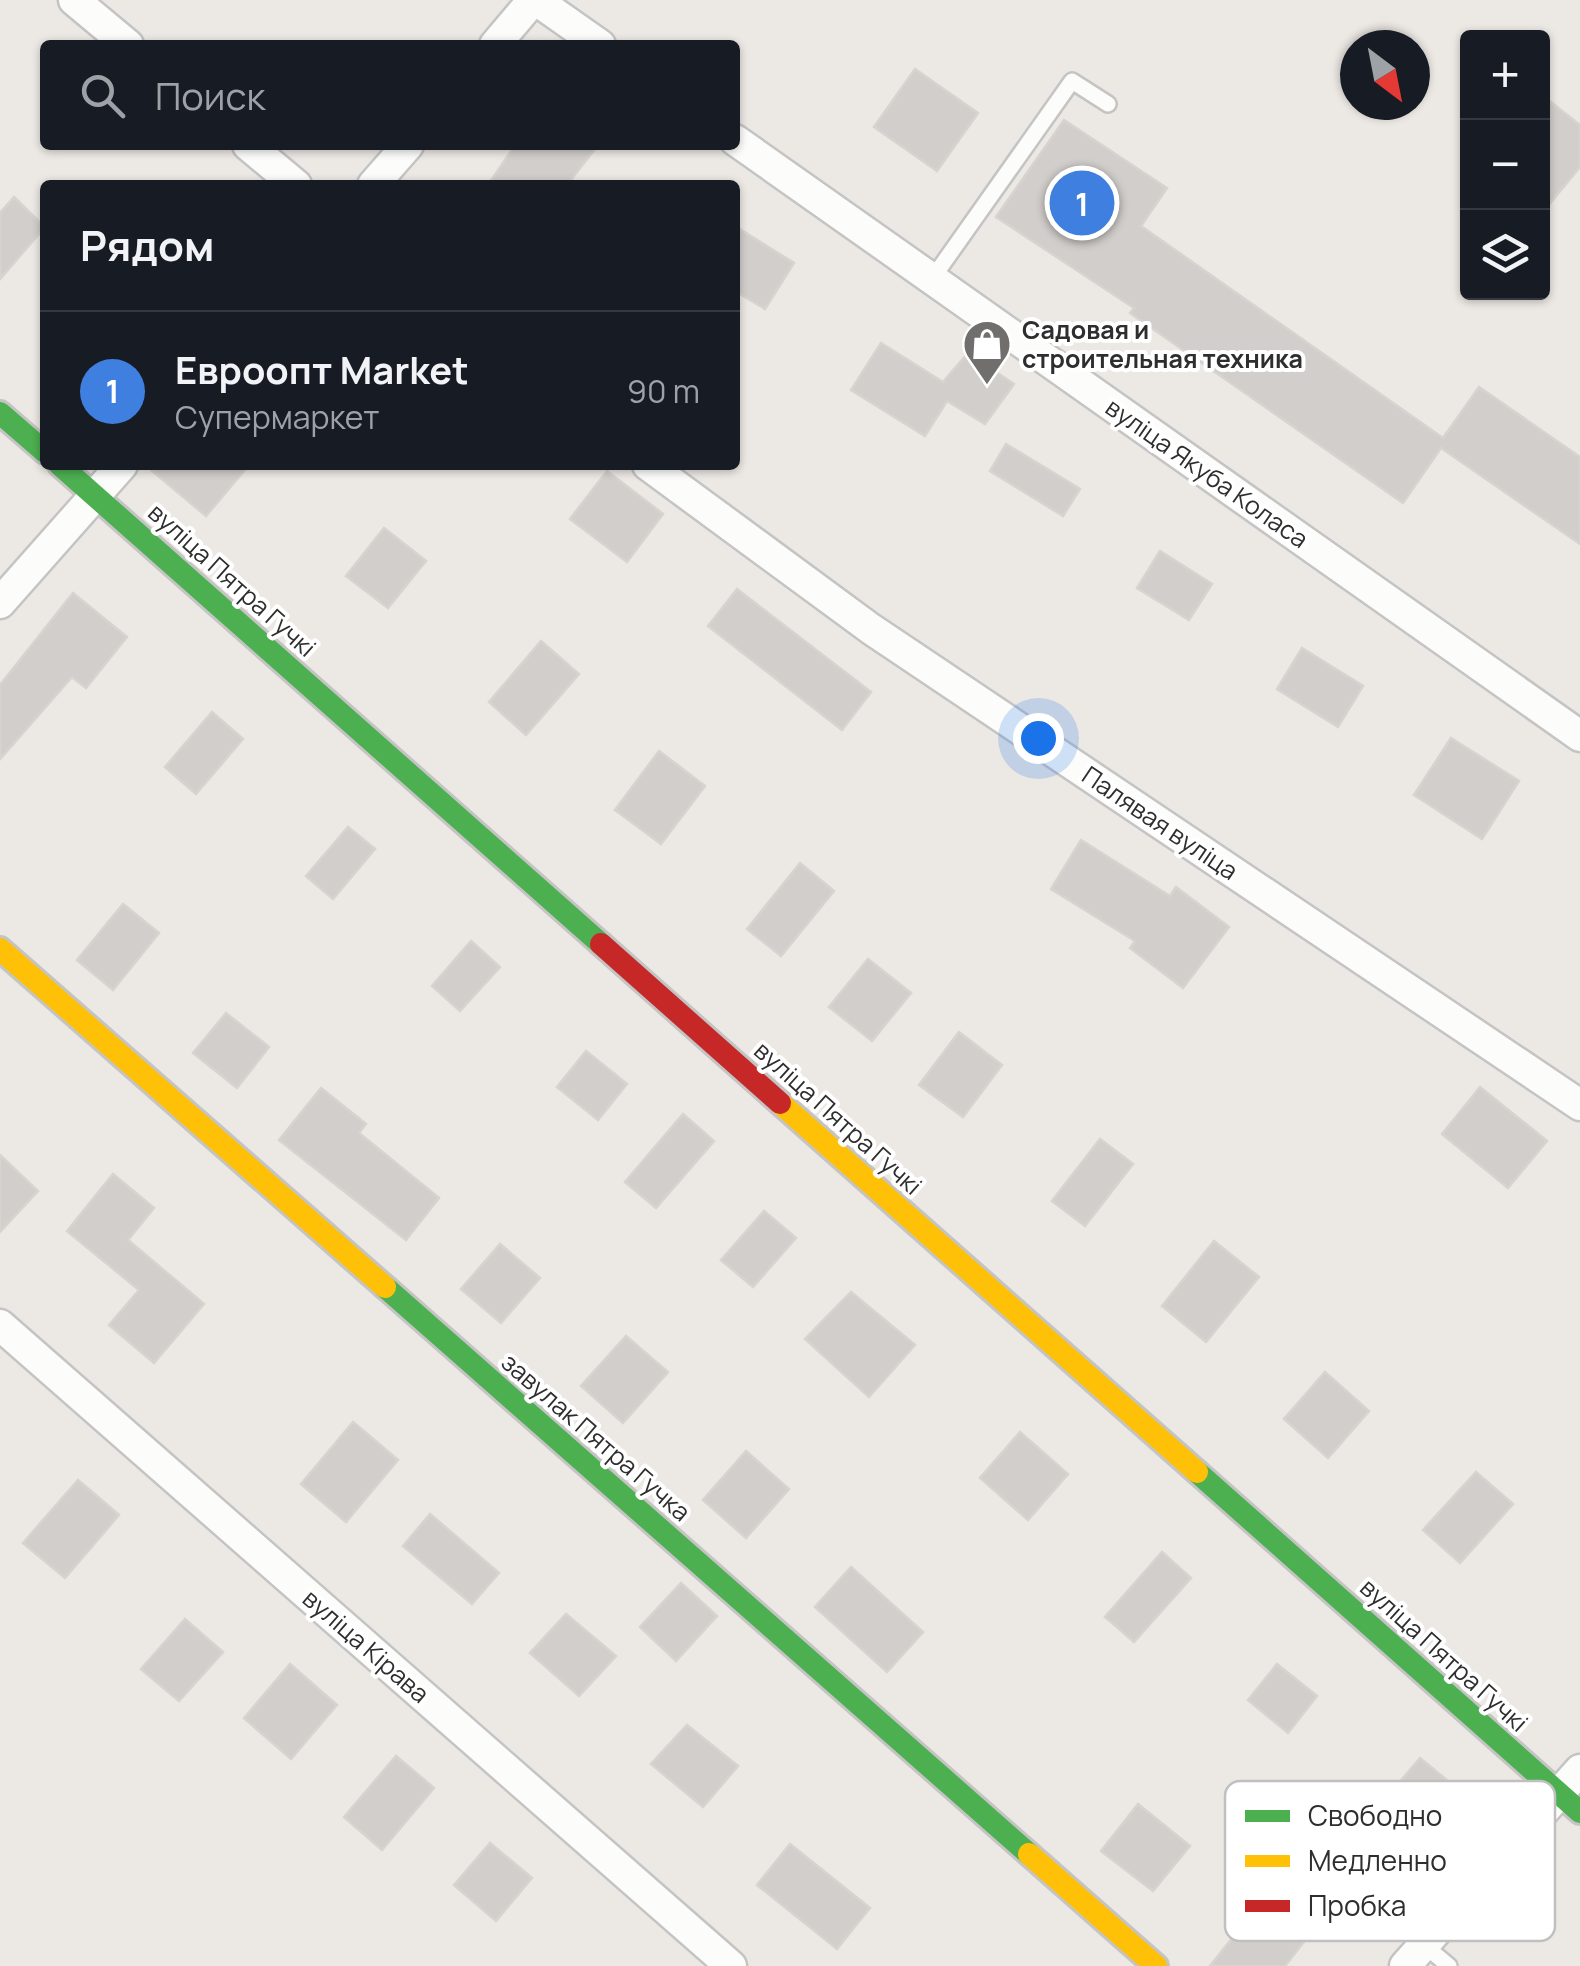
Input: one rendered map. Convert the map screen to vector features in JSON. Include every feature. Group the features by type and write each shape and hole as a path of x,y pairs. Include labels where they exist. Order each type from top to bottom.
{"street":[{"path":"74,0 122,40"},
{"path":"499,40 534,0 593,40"},
{"name":"вуліца Якуба Коласа","path":"740,144 1580,736"},
{"path":"254,150 290,180"},
{"path":"377,180 404,150"},
{"path":"0,413 40,448"},
{"name":"вуліца Пятра Гучкі","path":"66,470 1545,1781"},
{"path":"0,604 117,470"},
{"name":"Палявая вуліца","path":"655,470 870,629 1580,1105"},
{"name":"завулак Пятра Гучка","path":"0,948 1156,1966"},
{"name":"вуліца Кірава","path":"0,1325 732,1966"},
{"path":"1570,1803 1580,1770"}],"lane":[{"path":"932,279 1072,81 1108,104"},
{"path":"1415,1956 1449,1966"}],"building":[{"path":"915,69 978,113 937,171 874,127"},
{"path":"1550,101 1580,125 1580,167 1550,203"},
{"path":"1064,120 1167,188 1141,226 1443,438 1479,387 1580,457 1580,544 1441,448 1403,503 1130,313 1134,308 996,217"},
{"path":"512,150 594,150 571,180 491,180"},
{"path":"14,197 40,222 40,233 0,279 0,213"},
{"path":"740,229 794,263 765,309 740,294"},
{"path":"881,343 943,382 968,353 1014,384 985,424 947,401 925,436 851,390"},
{"path":"1006,444 1080,489 1063,516 990,471"},
{"path":"151,470 245,470 206,516"},
{"path":"607,471 663,514 627,562 570,519"},
{"path":"384,528 426,561 388,608 346,576"},
{"path":"1160,551 1212,584 1189,620 1137,588"},
{"path":"737,589 871,692 842,730 708,626"},
{"path":"73,593 127,637 86,688 72,677 0,759 0,685"},
{"path":"541,641 579,674 526,735 489,702"},
{"path":"1302,648 1363,686 1338,727 1277,689"},
{"path":"212,712 243,739 196,794 165,767"},
{"path":"1451,738 1519,781 1482,839 1414,795"},
{"path":"659,751 705,786 661,844 615,810"},
{"path":"348,827 375,849 333,899 306,876"},
{"path":"1081,840 1170,896 1176,887 1229,927 1183,988 1130,948 1135,941 1051,889"},
{"path":"800,863 834,891 781,956 747,929"},
{"path":"123,904 159,933 113,990 77,960"},
{"path":"471,941 500,967 460,1011 432,986"},
{"path":"868,959 911,993 872,1041 829,1007"},
{"path":"226,1013 269,1047 237,1088 193,1053"},
{"path":"959,1032 1002,1065 963,1117 919,1085"},
{"path":"586,1051 627,1084 598,1120 557,1087"},
{"path":"1480,1087 1547,1141 1508,1188 1442,1134"},
{"path":"321,1088 366,1124 359,1133 439,1198 406,1240 279,1140"},
{"path":"683,1114 714,1141 656,1208 625,1182"},
{"path":"1100,1139 1133,1164 1085,1226 1052,1201"},
{"path":"0,1155 38,1191 0,1232"},
{"path":"113,1174 154,1208 128,1240 204,1304 154,1363 109,1325 139,1290 67,1231"},
{"path":"764,1211 796,1238 753,1287 721,1260"},
{"path":"1214,1241 1259,1277 1206,1342 1162,1306"},
{"path":"500,1244 540,1278 501,1323 461,1289"},
{"path":"851,1292 915,1345 869,1397 805,1339"},
{"path":"626,1336 668,1372 623,1423 581,1386"},
{"path":"1325,1372 1369,1411 1328,1458 1284,1419"},
{"path":"353,1422 398,1460 346,1522 301,1484"},
{"path":"1020,1432 1068,1474 1028,1520 980,1478"},
{"path":"746,1451 789,1489 746,1538 703,1500"},
{"path":"1476,1472 1513,1504 1460,1563 1423,1530"},
{"path":"78,1480 119,1515 65,1578 23,1543"},
{"path":"430,1514 499,1573 472,1604 403,1546"},
{"path":"1162,1552 1191,1578 1134,1642 1105,1617"},
{"path":"851,1567 923,1632 887,1672 815,1607"},
{"path":"681,1583 717,1616 676,1661 640,1627"},
{"path":"566,1614 616,1656 579,1696 530,1653"},
{"path":"185,1619 223,1652 179,1701 141,1669"},
{"path":"290,1664 337,1705 291,1759 244,1718"},
{"path":"1277,1664 1317,1696 1288,1733 1248,1700"},
{"path":"687,1725 738,1766 703,1807 651,1764"},
{"path":"396,1756 434,1788 382,1850 344,1817"},
{"path":"1420,1758 1448,1781 1401,1781"},
{"path":"1138,1804 1190,1846 1153,1891 1101,1851"},
{"path":"490,1843 532,1878 496,1921 454,1885"},
{"path":"790,1844 870,1908 837,1949 757,1885"},
{"path":"1230,1941 1305,1941 1285,1966 1210,1966"}],"traffic: fast":[{"path":"0,413 40,448"},
{"path":"66,470 601,944"},
{"path":"385,1287 1029,1854"},
{"path":"1197,1472 1545,1781"},
{"path":"1555,1790 1580,1812"}],"traffic: slow":[{"path":"0,949 385,1287"},
{"path":"780,1103 1197,1472"},
{"path":"1029,1854 1156,1966"}],"traffic: jam":[{"path":"601,944 780,1103"}],"place":[{"name":"Евроопт Market","path":"1082,203"},
{"name":"Садовая и строительная техника","path":"987,386"}]}
